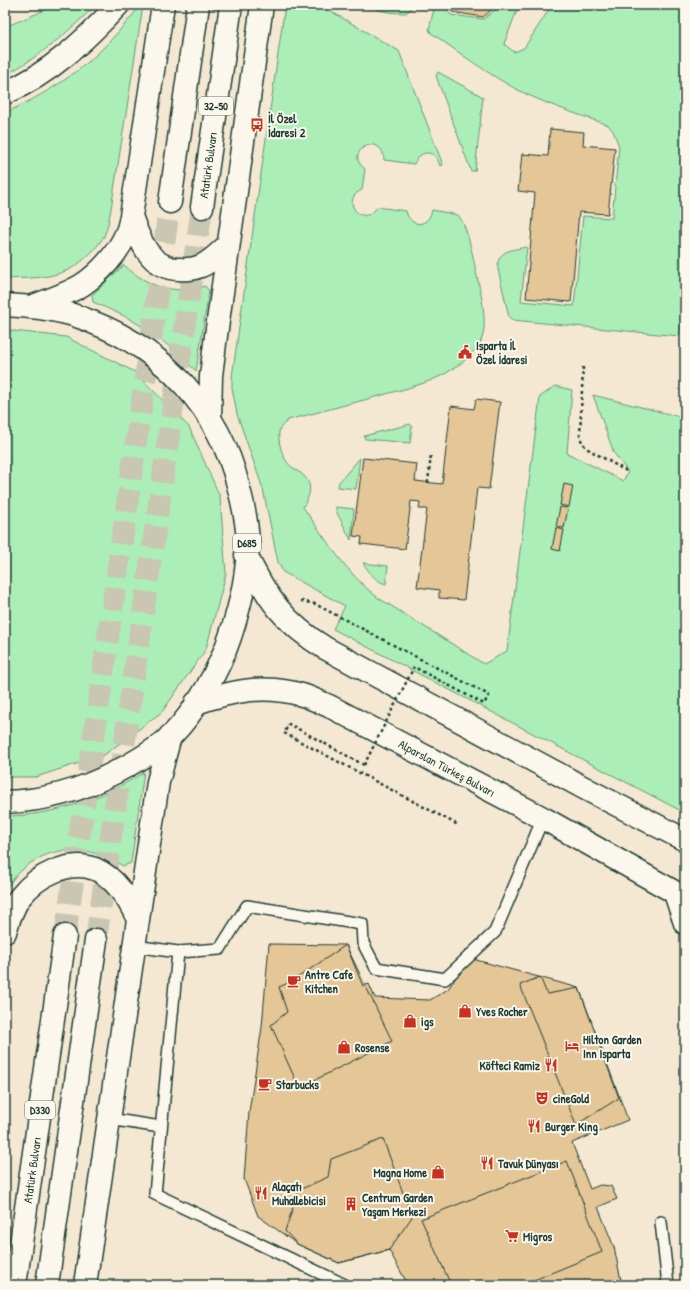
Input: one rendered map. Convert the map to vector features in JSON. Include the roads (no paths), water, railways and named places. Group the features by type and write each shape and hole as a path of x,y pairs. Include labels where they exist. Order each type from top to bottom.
{"main road":[{"path":"5,93 37,77 66,56 92,33 118,5"},
{"path":"33,306 60,296 82,285 98,272 120,246 127,232 131,216 163,5"},
{"name":"32-50","path":"170,202 198,5"},
{"name":"Atatürk Bulvarı","path":"202,207 231,5"},
{"path":"210,417 211,376 262,5"},
{"path":"131,216 144,248 152,257 163,265 175,269 189,270 201,266 213,259 228,246"},
{"name":"D685","path":"5,305 33,306 71,314 107,328 141,346 170,370 196,398 210,417 223,440 234,468 243,503 248,542 244,579 237,616 225,652 210,683 186,718 170,736 135,762 102,780 65,794 23,802 5,802"},
{"name":"D685","path":"246,555 260,581 278,608 297,629 307,637 581,786 685,840"},
{"name":"Alparslan Türkeş Bulvarı","path":"196,703 222,694 256,689 285,691 304,695 338,711 544,818 680,896"},
{"path":"84,1285 158,782 170,736"},
{"path":"5,932 12,912 21,896 32,885 47,875 62,869 78,867 94,869 109,878 118,886 128,900 138,919"},
{"path":"680,896 685,923"},
{"name":"Atatürk Bulvarı","path":"16,1285 65,936"},
{"name":"D330","path":"47,1285 96,940"}],"lane":[{"path":"134,946 178,952 220,949 247,906 362,924 363,943 376,968 445,979 495,932 544,818"},
{"path":"178,952 155,1194 345,1285"},
{"path":"108,1119 161,1127"},
{"path":"661,1222 668,1285"}],"tunnel":[{"path":"146,373 170,202"},
{"path":"174,399 202,207"},
{"path":"65,936 146,373"},
{"path":"96,940 174,399"}],"place":[{"name":"İl Özel İdaresi 2","path":"257,125"},
{"name":"Isparta İl Özel İdaresi","path":"465,352"},
{"name":"Antre Cafe Kitchen","path":"294,981"},
{"name":"Yves Rocher","path":"465,1011"},
{"name":"igs","path":"410,1021"},
{"name":"Hilton Garden Inn Isparta","path":"572,1046"},
{"name":"Rosense","path":"344,1047"},
{"name":"Köfteci Ramiz","path":"551,1065"},
{"name":"Starbucks","path":"265,1084"},
{"name":"cineGold","path":"542,1098"},
{"name":"Burger King","path":"534,1126"},
{"name":"Tavuk Dünyası","path":"487,1163"},
{"name":"Magna Home","path":"438,1172"},
{"name":"Alaçatı Muhallebicisi","path":"261,1193"},
{"name":"Centrum Garden Yaşam Merkezi","path":"351,1204"},
{"name":"Migros","path":"512,1236"}]}
